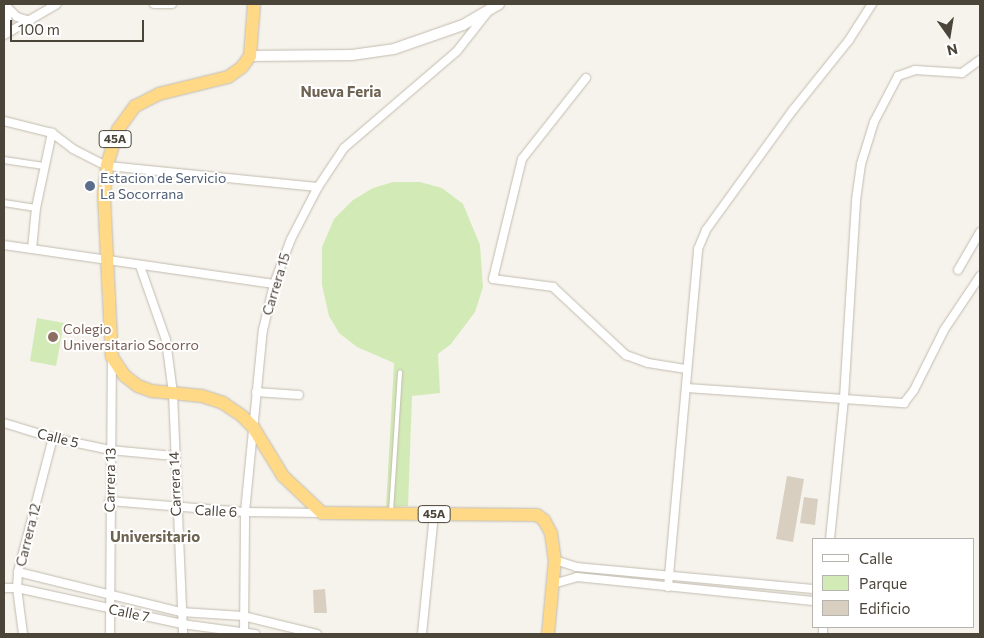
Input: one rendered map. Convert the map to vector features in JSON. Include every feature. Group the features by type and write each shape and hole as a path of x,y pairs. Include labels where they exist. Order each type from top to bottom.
{"highway":[{"path":"250,56 254,4"},
{"name":"45A","path":"112,357 104,196 107,166 118,129 135,106 159,94 228,77 242,67 250,56"},
{"path":"112,357 126,376 138,386 152,391 202,396 223,403 253,427 282,476 322,513"},
{"name":"45A","path":"322,513 537,516 544,520 551,533 555,560 548,634"}],"street":[{"path":"4,35 57,4"},
{"path":"154,4 172,4"},
{"path":"250,56 352,55 394,49 463,26 499,4"},
{"path":"668,587 698,249 706,230 793,110 849,40 872,4"},
{"path":"7,6 17,17 30,21"},
{"path":"4,31 8,24 7,6"},
{"name":"Carrera 15","path":"244,633 245,512 263,330 274,284 291,239 318,187 344,148 457,51 489,11"},
{"path":"830,538 844,398 856,200 874,122 898,76 920,70 962,73 980,60"},
{"path":"586,78 522,158 493,279 553,287 626,355 648,363 687,369"},
{"path":"4,121 52,133 73,150 107,166 318,187"},
{"path":"32,249 36,208 52,133"},
{"path":"4,160 44,166"},
{"path":"4,203 36,208"},
{"path":"958,270 980,232"},
{"path":"4,245 274,284"},
{"name":"Carrera 14","path":"140,266 166,340 173,393 175,508 182,634"},
{"path":"686,388 904,403 914,390 944,330 980,276"},
{"name":"Carrera 13","path":"110,634 109,501 112,357"},
{"path":"256,392 299,395"},
{"name":"Calle 5","path":"4,422 53,438 110,450 174,456"},
{"name":"Carrera 12","path":"23,634 17,588 18,572 53,438"},
{"name":"Calle 6","path":"109,501 175,508 245,512 322,513"},
{"path":"422,634 434,514"},
{"path":"555,560 576,566 812,588"},
{"path":"18,572 181,612 243,616 318,634"},
{"path":"552,584 577,577 812,601"},
{"name":"Calle 7","path":"4,588 17,588 182,624 254,634"}],"lane":[{"path":"391,514 400,372"}],"green space":[{"path":"393,182 420,182 442,188 463,204 480,245 483,287 475,312 451,344 438,354 440,393 412,396 408,506 386,507 394,363 357,347 339,333 329,316 322,285 322,247 334,219 353,200 373,188"},
{"path":"37,318 64,323 56,366 30,361"}],"building":[{"path":"787,476 804,479 793,542 776,539"},
{"path":"804,497 818,499 815,525 800,523"},
{"path":"325,589 327,613 314,613 313,590"}],"place":[{"name":"Estacion de Servicio La Socorrana","path":"90,186"},
{"name":"Colegio Universitario Socorro","path":"53,337"}],"district":[{"name":"Nueva Feria","path":"341,92"},
{"name":"Universitario","path":"155,537"}]}
